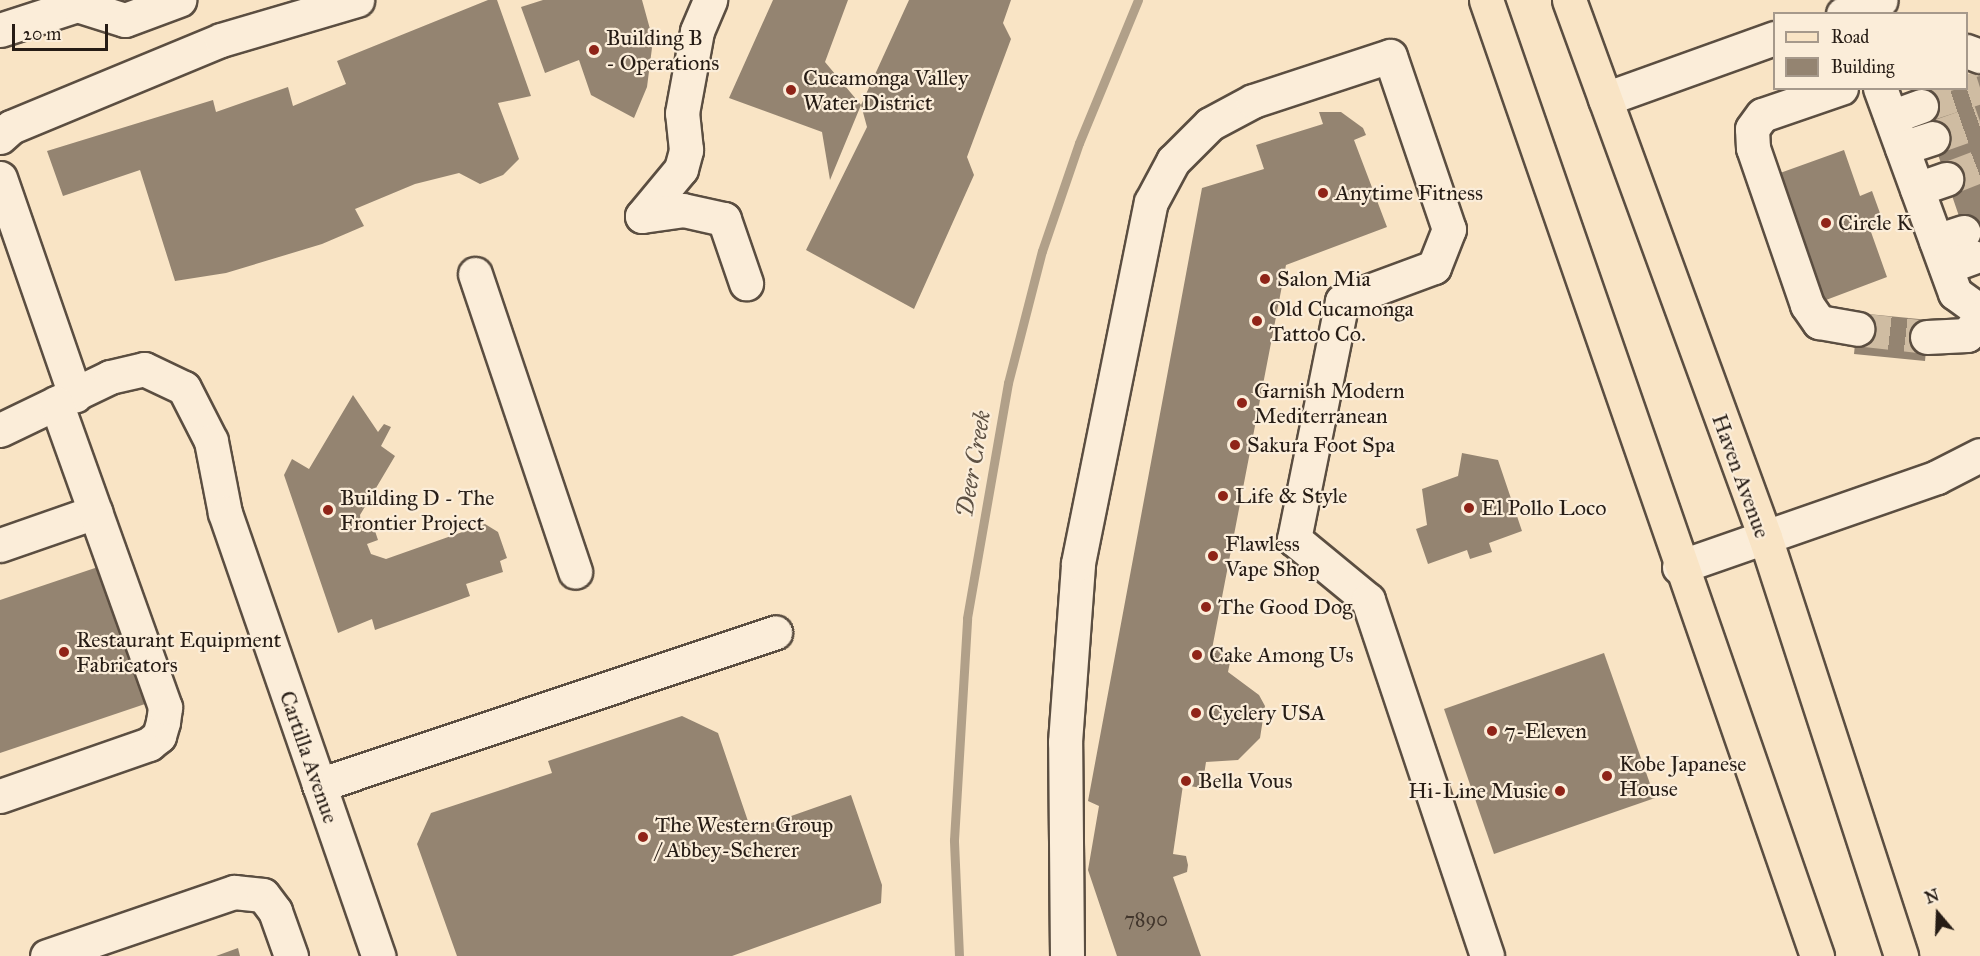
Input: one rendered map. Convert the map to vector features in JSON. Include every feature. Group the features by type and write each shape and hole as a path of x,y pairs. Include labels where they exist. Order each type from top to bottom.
{"main road":[{"path":"1486,0 1679,567 1817,956"},
{"name":"Haven Avenue","path":"1569,0 1765,537 1901,956"}],"street":[{"path":"0,30 77,6 125,20 179,0"},
{"path":"0,137 11,126 221,40 357,0"},
{"path":"710,0 697,32 682,113 686,150 681,169 642,216 683,210 724,219 746,283"},
{"path":"1605,99 1773,38"},
{"path":"1067,956 1065,742 1078,563 1151,202 1173,161 1210,124 1253,101 1390,56 1449,229 1434,267 1342,301 1294,539 1368,600 1487,956"},
{"path":"1835,90 1762,115 1752,129 1753,148 1807,305 1820,322 1857,329"},
{"path":"1898,104 1917,143 1955,249 1955,293 1980,311"},
{"path":"0,178 66,399 95,512 165,707 159,736 0,796"},
{"path":"475,274 576,572"},
{"path":"1928,337 1967,335 1980,318"},
{"name":"Cartilla Avenue","path":"66,399 110,377 144,369 184,388 211,441 225,513 378,956"},
{"path":"0,430 66,399"},
{"path":"1679,567 1937,477 1980,455"},
{"path":"0,545 95,512"},
{"path":"319,785 775,632"},
{"path":"47,956 234,892 263,895 275,911 291,956"}],"building":[{"path":"488,0 497,0 531,96 498,103 519,159 503,175 480,184 459,173 415,184 355,209 364,226 322,244 226,273 175,281 140,170 63,196 47,151 213,100 216,112 288,87 293,106 346,84 337,61"},
{"name":"Building B - Operations","path":"543,0 642,0 653,40 647,87 634,118 591,95 579,60 545,73 521,7"},
{"name":"Cucamonga Valley Water District","path":"773,0 848,0 825,62 861,105 830,180 822,132 729,98"},
{"path":"909,0 1011,0 1003,23 1011,39 967,157 974,175 914,309 806,250 867,127 861,105"},
{"path":"1980,76 1980,265 1976,266 1918,96 1968,90 1968,78"},
{"path":"1319,112 1341,112 1363,128 1366,135 1354,140 1387,227 1286,265 1212,649 1232,652 1228,672 1259,695 1265,706 1260,738 1238,760 1206,762 1202,788 1183,785 1173,854 1186,856 1188,865 1187,872 1173,877 1201,956 1117,956 1088,870 1099,806 1088,801 1202,188 1264,169 1256,145 1323,124"},
{"path":"1844,150 1860,196 1872,191 1885,227 1871,232 1887,277 1818,303 1772,176"},
{"path":"1858,313 1929,320 1925,361 1854,354"},
{"name":"Building D - The Frontier Project","path":"353,395 378,432 384,424 391,427 381,446 395,456 360,515 362,531 374,528 378,540 367,544 371,554 386,559 485,524 498,532 507,558 500,561 503,572 466,584 470,596 375,630 372,619 338,633 284,475 292,459 309,469"},
{"name":"El Pollo Loco","path":"1462,453 1498,460 1522,531 1489,543 1492,552 1470,559 1467,550 1428,564 1416,529 1427,525 1422,489 1458,476"},
{"name":"Restaurant Equipment Fabricators","path":"98,567 145,704 0,753 0,600"},
{"path":"1604,653 1655,798 1494,854 1444,709"},
{"name":"The Western Group / Abbey-Scherer","path":"682,716 718,733 751,830 851,795 882,885 881,903 732,956 457,956 417,844 431,813 552,773 548,761"},
{"path":"238,948 240,956 216,956"}],"waterway":[{"name":"Deer Creek","path":"959,956 954,840 967,618 1008,383 1042,251 1079,143 1138,0"}],"tunnel":[{"path":"1921,106 1980,87"},
{"path":"1932,138 1980,121"},
{"path":"1946,179 1980,166"},
{"path":"1857,329 1927,337"}],"place":[{"name":"Building B - Operations","path":"594,50"},
{"name":"Cucamonga Valley Water District","path":"791,90"},
{"name":"Anytime Fitness","path":"1323,193"},
{"name":"Circle K","path":"1826,223"},
{"name":"Salon Mia","path":"1265,279"},
{"name":"Old Cucamonga Tattoo Co.","path":"1257,321"},
{"name":"Garnish Modern Mediterranean","path":"1242,403"},
{"name":"Sakura Foot Spa","path":"1235,445"},
{"name":"Life & Style","path":"1223,496"},
{"name":"El Pollo Loco","path":"1469,508"},
{"name":"Building D - The Frontier Project","path":"328,510"},
{"name":"Flawless Vape Shop","path":"1213,556"},
{"name":"The Good Dog","path":"1206,607"},
{"name":"Restaurant Equipment Fabricators","path":"64,652"},
{"name":"Cake Among Us","path":"1197,655"},
{"name":"Cyclery USA","path":"1196,713"},
{"name":"7-Eleven","path":"1492,731"},
{"name":"Kobe Japanese House","path":"1607,776"},
{"name":"Bella Vous","path":"1186,781"},
{"name":"Hi-Line Music","path":"1560,791"},
{"name":"The Western Group / Abbey-Scherer","path":"643,837"}]}
